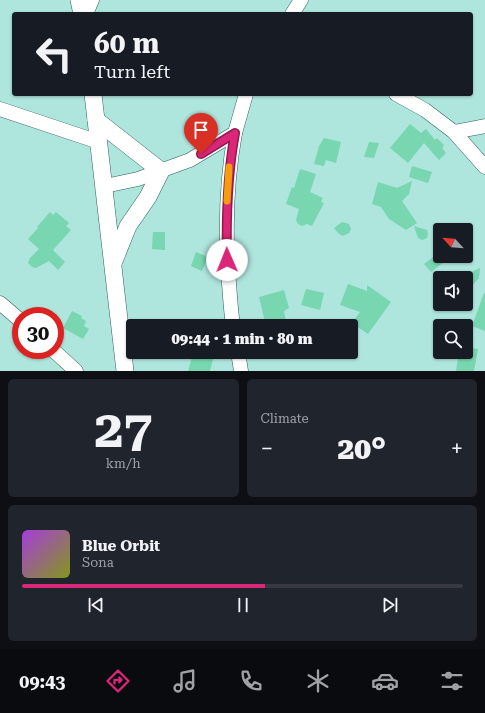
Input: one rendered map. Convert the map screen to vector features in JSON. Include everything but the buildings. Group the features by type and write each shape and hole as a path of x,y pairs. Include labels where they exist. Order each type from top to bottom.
{"street":[{"path":"79,0 82,12"},
{"path":"87,12 92,0"},
{"path":"293,12 301,1 307,12"},
{"path":"93,96 105,186 125,371"},
{"path":"232,319 227,260 226,212 230,162 235,133 245,96"},
{"path":"400,96 425,110 454,132 485,166"},
{"path":"0,109 99,142"},
{"path":"96,120 161,171"},
{"path":"454,132 485,126"},
{"path":"105,186 138,179 190,160 235,133"},
{"path":"113,263 128,226 148,197 161,171"},
{"path":"0,303 12,313"},
{"path":"63,359 76,371"},
{"path":"239,359 241,371"}],"slow traffic":[{"path":"227,201 229,167"}],"route":[{"path":"201,154 235,133 230,162 226,212 227,260"}]}
